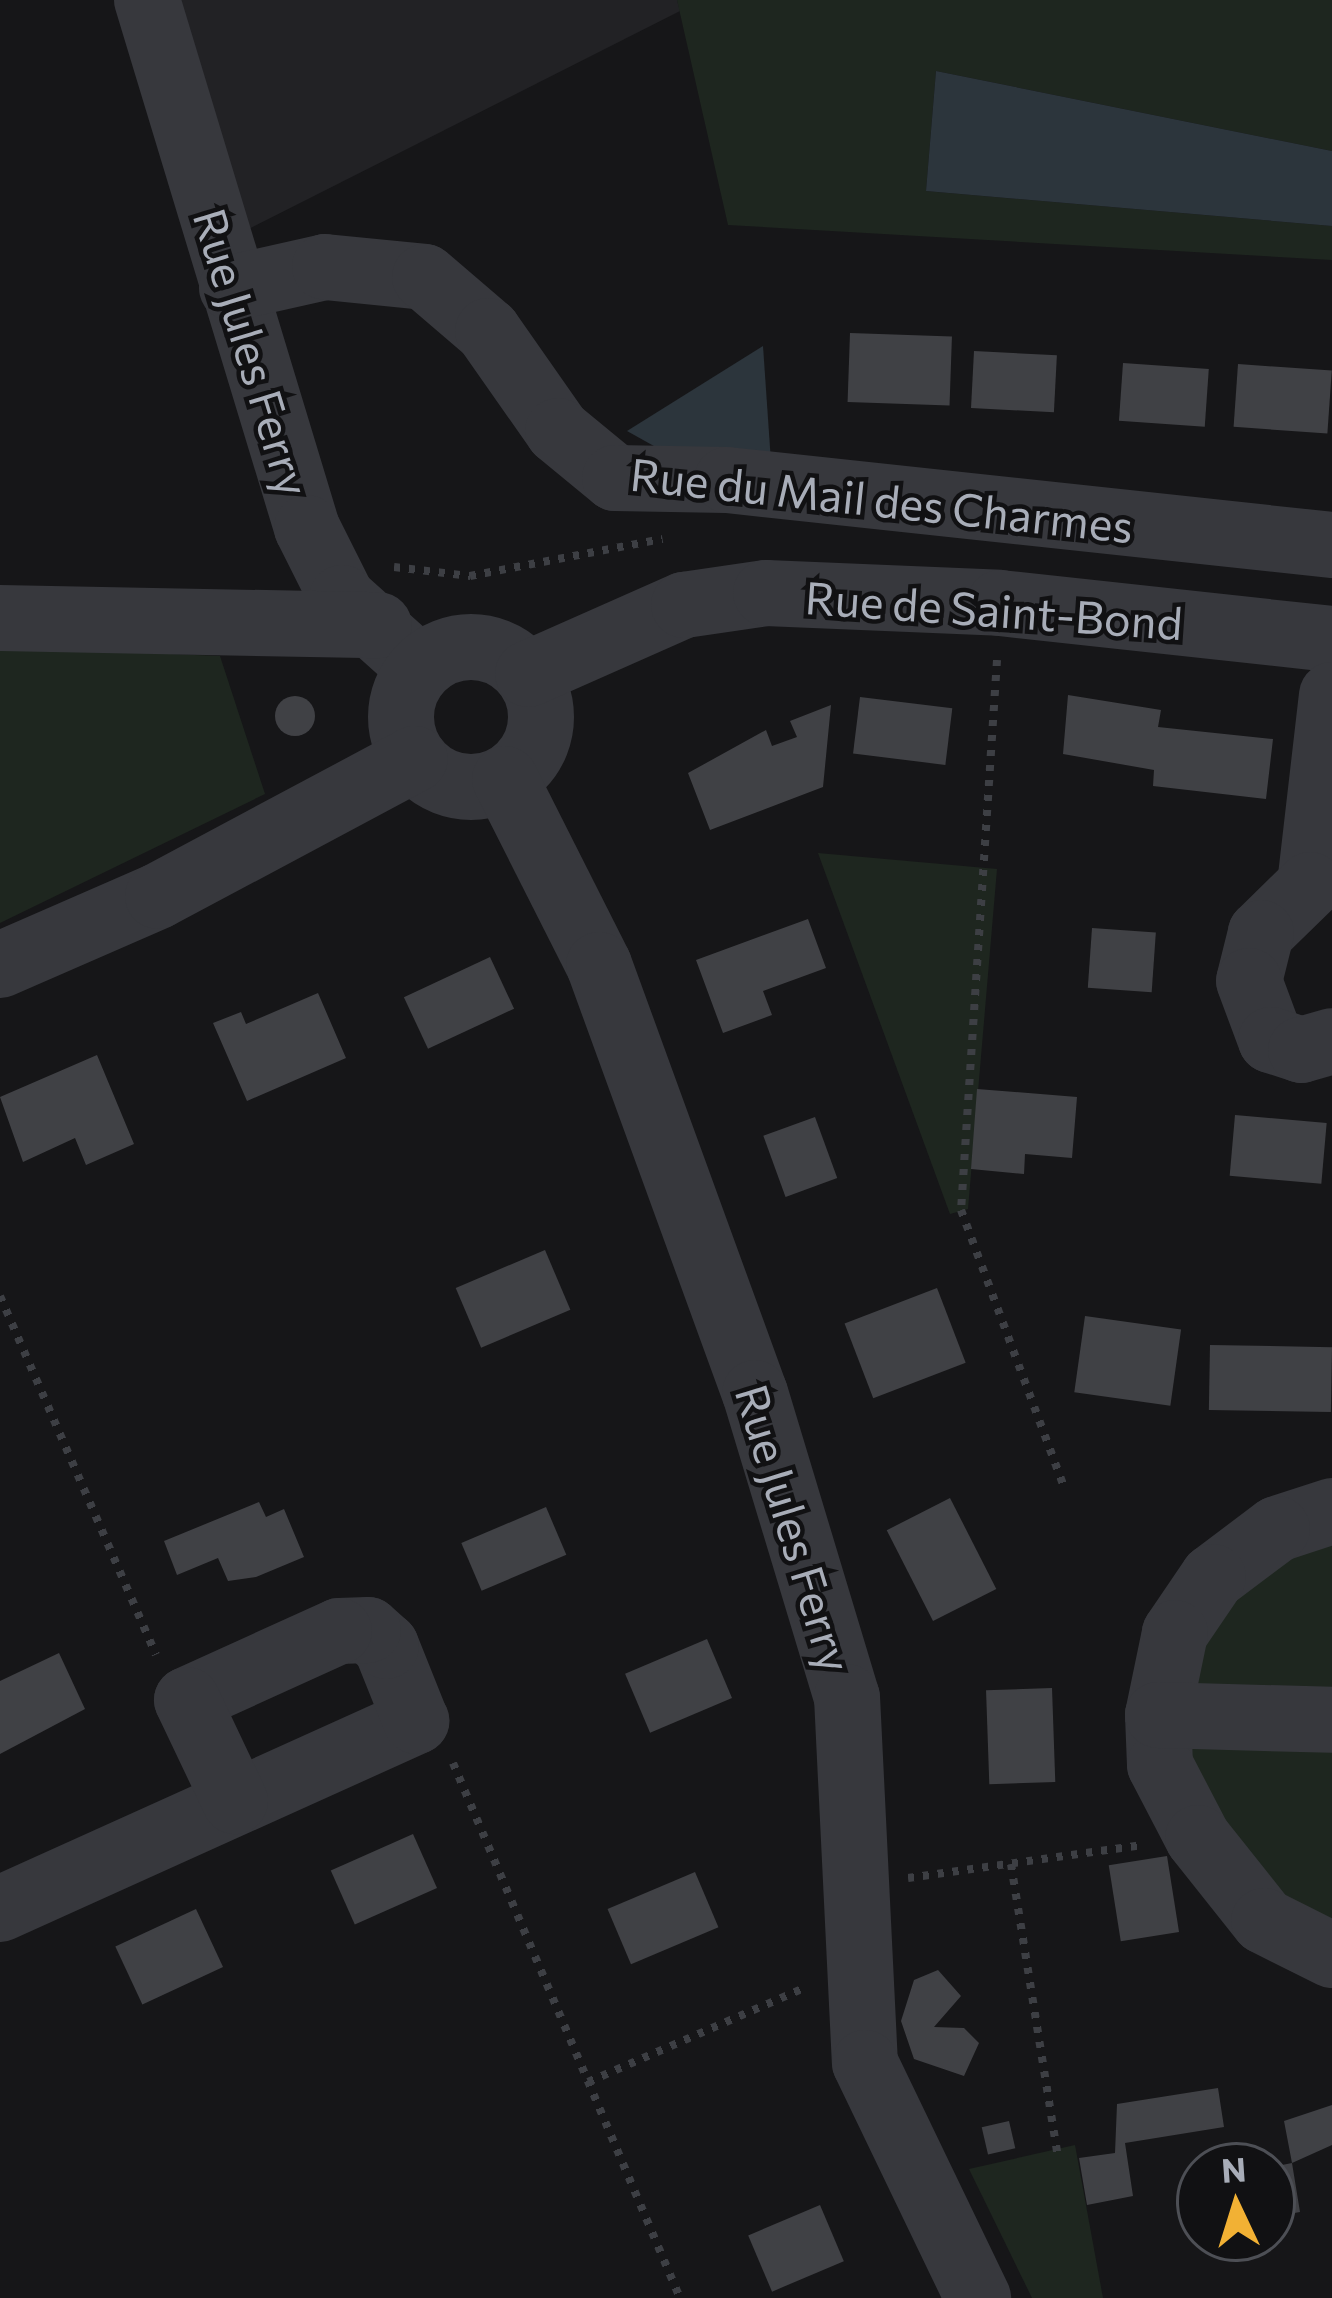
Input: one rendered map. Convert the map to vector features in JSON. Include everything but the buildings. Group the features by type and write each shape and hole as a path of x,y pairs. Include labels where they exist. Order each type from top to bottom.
{"street":[{"name":"Rue Jules Ferry","path":"147,0 307,528 342,598 399,646"},
{"name":"Rue du Mail des Charmes","path":"232,288 325,267 425,277 488,331 558,431 616,478 727,480 1332,545"},
{"name":"Rue de Saint-Bond","path":"528,674 684,604 849,592 1332,638"},
{"path":"0,618 399,646 475,647 528,674 542,719 505,779 466,787 415,759 400,723 399,646"},
{"path":"1332,695 1321,892 1262,933 1249,981 1271,1040 1301,1050 1332,1040"},
{"path":"0,965 158,896 415,759"},
{"name":"Rue Jules Ferry","path":"505,779 562,877 755,1393 847,1696 862,1884 858,1965 865,2063 978,2298"},
{"path":"1332,1511 1277,1528 1213,1577 1174,1633 1157,1715 1160,1765 1198,1838 1264,1921 1332,1955"},
{"path":"1157,1715 1332,1720"},
{"path":"0,1909 235,1801"}],"path":[{"path":"1000,603 961,1210 1065,1490"},
{"path":"0,1296 138,1614"},
{"path":"469,1801 680,2298"},
{"path":"862,1884 1198,1838"},
{"path":"1011,1864 1058,2156"},
{"path":"588,2082 858,1965"}],"shaded area":[{"path":"126,0 677,0 680,11 205,251"},
{"path":"677,0 1332,0 1332,151 936,71 926,191 1332,226 1332,260 728,225"},
{"path":"936,71 1332,151 1332,226 926,191"},
{"path":"763,346 771,462 688,465 627,431"},
{"path":"0,647 220,656 265,794 0,923"},
{"path":"818,853 997,869 968,1209 950,1214"},
{"path":"1332,1511 1332,1955 1264,1921 1158,1715 1175,1633"},
{"path":"1075,2145 1103,2298 1032,2298 969,2169"}]}
